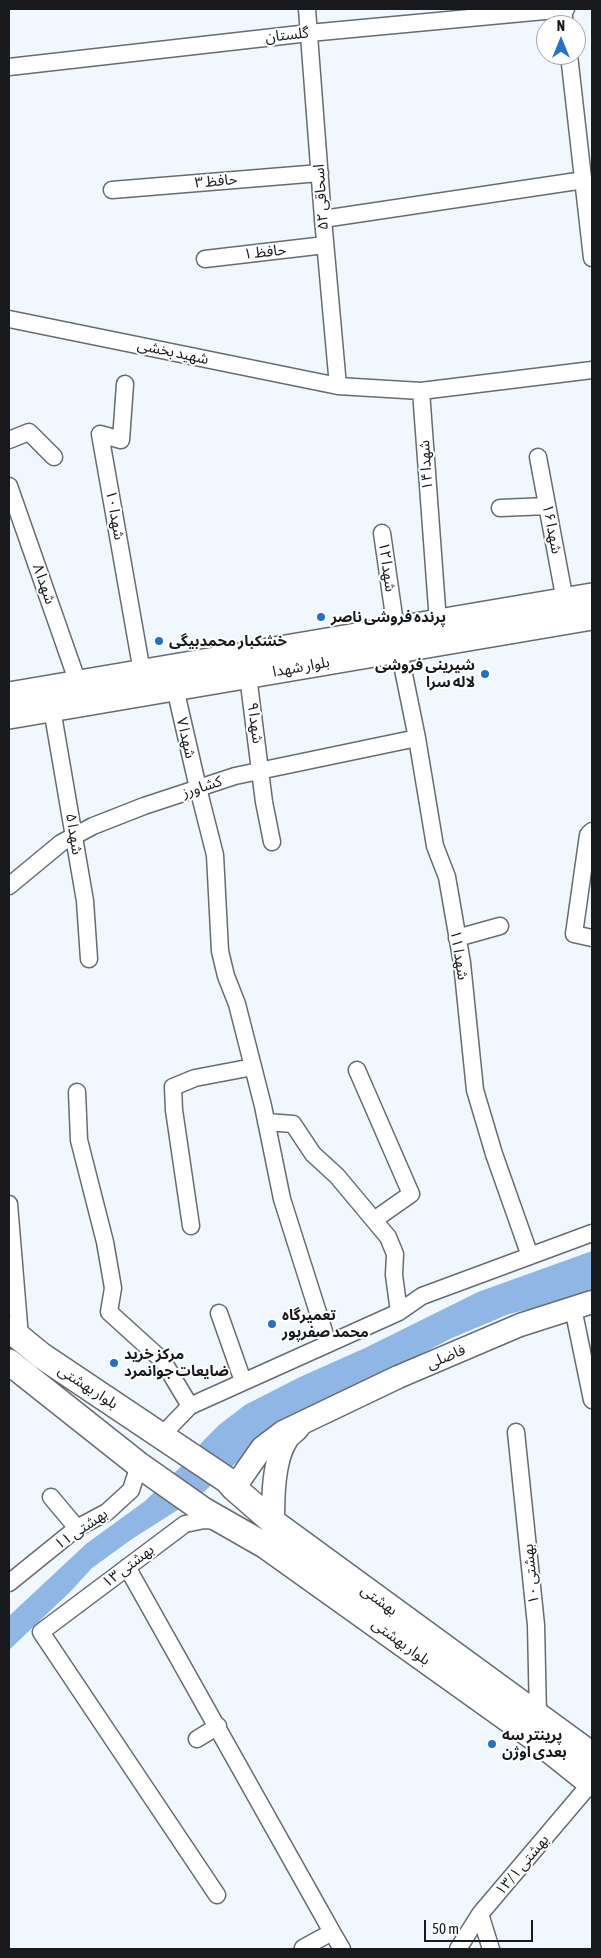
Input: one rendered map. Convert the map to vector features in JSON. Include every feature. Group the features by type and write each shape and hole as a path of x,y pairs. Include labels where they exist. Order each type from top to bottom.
{"main road":[{"name":"بلوار شهدا","path":"9,716 248,676 397,640 438,622 592,596"},
{"name":"بلوار شهدا","path":"9,695 142,672 592,617"},
{"name":"فاضلی","path":"231,1484 262,1448 283,1432 416,1370 520,1326 583,1305"},
{"name":"بلوار بهشتی","path":"14,1333 42,1356 165,1439"},
{"path":"30,1377 42,1356"},
{"name":"بلوار بهشتی","path":"9,1362 143,1468"},
{"path":"50,1394 68,1373"},
{"name":"فاضلی","path":"273,1522 273,1504 279,1458 287,1439 304,1423"},
{"name":"بهشتی","path":"165,1439 231,1484 273,1522 592,1755"},
{"path":"143,1468 213,1515"},
{"name":"بلوار بهشتی","path":"213,1515 274,1552 532,1736 592,1784"}],"street":[{"name":"اسحاقی ۵۲","path":"307,9 338,386"},
{"name":"گلستان","path":"9,67 309,33 564,9"},
{"path":"571,65 584,118 584,180 592,258"},
{"name":"حافظ ۳","path":"112,190 320,173"},
{"path":"323,220 584,180"},
{"name":"حافظ ۱","path":"205,259 325,245"},
{"name":"شهید بخشی","path":"9,319 338,386"},
{"path":"338,386 421,391 592,370"},
{"name":"شهدا ۱۰","path":"125,384 121,440 100,434 142,672"},
{"name":"شهدا ۱۴","path":"421,391 438,622"},
{"path":"9,440 29,432 54,457"},
{"name":"شهدا ۱۶","path":"538,457 565,601"},
{"name":"شهدا ۸","path":"9,486 78,683"},
{"path":"500,508 547,506"},
{"name":"شهدا ۱۲","path":"382,533 397,640"},
{"name":"شهدا ۱۱","path":"397,640 417,738 435,846 447,877 462,963 474,1090 494,1154 530,1256"},
{"name":"شهدا ۹","path":"248,676 264,802 272,842"},
{"name":"شهدا ۷","path":"175,688 215,855 220,951 226,976 237,1004 253,1067 282,1199 328,1344"},
{"name":"شهدا ۵","path":"52,709 75,835 85,901 90,959"},
{"name":"کشاورز","path":"9,886 61,843 93,826 127,813 235,776 417,738"},
{"path":"592,831 588,835 574,934 592,938"},
{"path":"457,938 500,926"},
{"path":"191,1226 174,1110 173,1087 195,1078 253,1067"},
{"path":"357,1070 411,1194 374,1220"},
{"path":"77,1092 79,1140 105,1242 113,1288 108,1312 163,1360 190,1406"},
{"path":"266,1122 294,1124 313,1154 337,1176 388,1237 394,1254 394,1275 399,1312"},
{"path":"9,1204 14,1333"},
{"path":"165,1439 190,1406 399,1312 422,1296 592,1232"},
{"path":"583,1305 592,1400"},
{"path":"219,1313 243,1381"},
{"name":"بهشتی ۱۰","path":"516,1432 536,1625 538,1716"},
{"name":"بهشتی ۱۱","path":"9,1583 77,1528 107,1512 131,1490 143,1468"},
{"path":"51,1497 77,1528"},
{"name":"بهشتی ۱۳","path":"213,1515 204,1520 185,1524 41,1632 217,1895"},
{"path":"127,1567 342,1949"},
{"path":"197,1739 218,1726"},
{"name":"بهشتی ۱۳/۱","path":"458,1949 480,1914 592,1784"},
{"path":"480,1914 491,1949"},
{"path":"303,1948 332,1932"}],"water":[{"path":"592,1251 592,1290 563,1301 509,1314 452,1338 421,1354 397,1372 255,1442 237,1462 198,1497 132,1539 92,1568 70,1592 9,1650 9,1616 86,1544 145,1501 191,1457 202,1442 219,1425 245,1405 478,1292"}],"place":[{"name":"پرنده فروشی ناصر","path":"321,617"},
{"name":"خشکبار محمدبیگی","path":"159,641"},
{"name":"شیرینی فروشی لاله سرا","path":"485,674"},
{"name":"تعمیرگاه محمد صفرپور","path":"272,1324"},
{"name":"مرکز خرید ضایعات جوانمرد","path":"114,1363"},
{"name":"پرینتر سه بعدی اوژن","path":"492,1744"}]}
